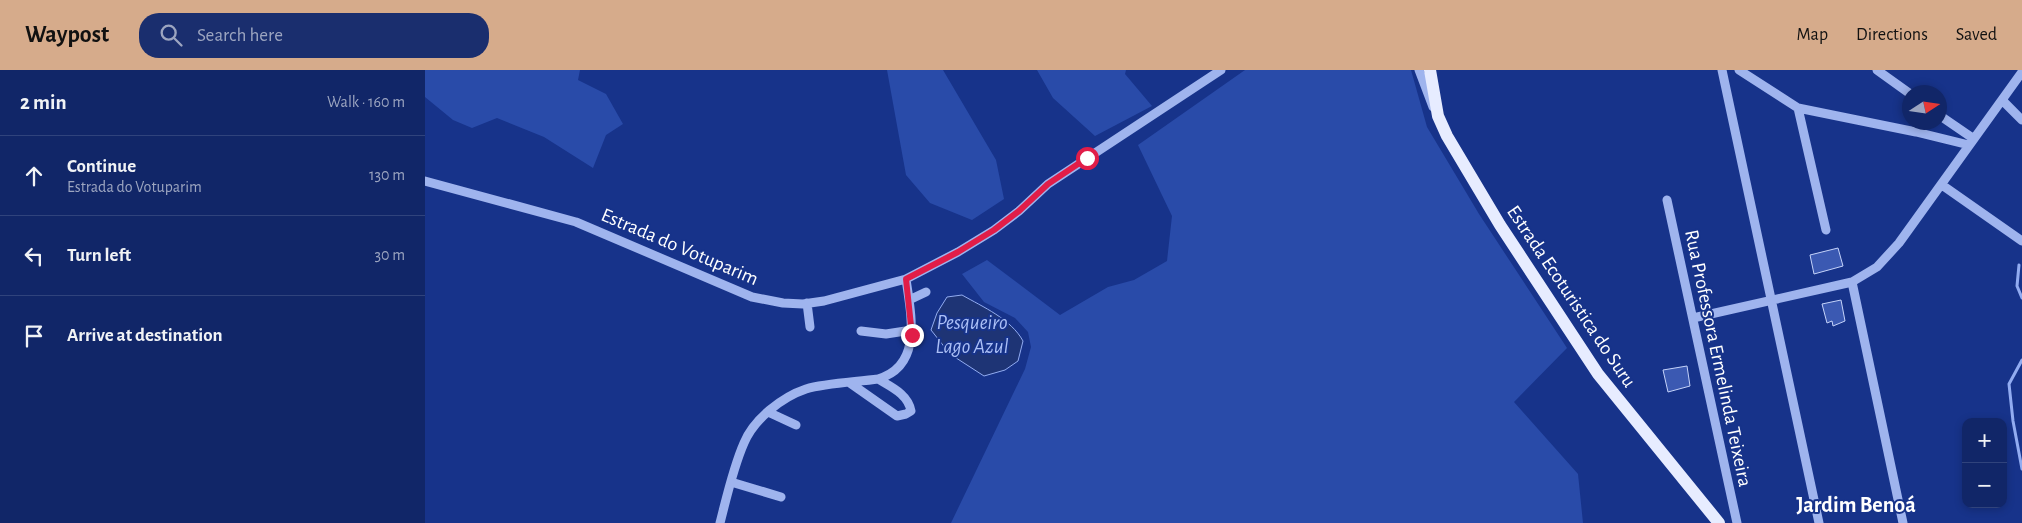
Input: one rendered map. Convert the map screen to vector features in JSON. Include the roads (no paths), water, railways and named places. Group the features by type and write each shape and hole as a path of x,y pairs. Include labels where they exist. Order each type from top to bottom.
{"main road":[{"name":"Estrada Ecoturistica do Suru","path":"1431,70 1438,116 1447,136 1500,225 1583,353 1719,523"}],"street":[{"name":"Estrada do Votuparim","path":"425,181 576,222 752,297 783,303 807,304 841,298 906,279 958,252 994,230 1019,211 1048,184 1221,70"},
{"path":"1419,70 1426,91 1438,116"},
{"path":"1722,70 1819,523"},
{"path":"1739,70 1798,108 1972,142"},
{"path":"1877,70 1902,88"},
{"path":"1693,318 1852,282 1877,267 1899,243 2003,101 2022,72"},
{"path":"2003,101 2022,120"},
{"path":"1798,108 1826,230"},
{"path":"1947,122 1972,142"},
{"path":"1942,185 2022,241"},
{"name":"Rua Professora Ermelinda Teixeira","path":"1667,200 1737,523"},
{"path":"720,523 744,441 759,420 792,395 807,389 878,378 887,376 897,370 909,348 912,330 906,279"},
{"path":"1852,282 1903,523"},
{"path":"909,300 926,292"},
{"path":"807,304 810,328"},
{"path":"861,331 885,334 912,330"},
{"path":"849,383 897,416 911,411 906,397 878,378"},
{"path":"769,412 796,425"},
{"path":"731,482 781,497"}],"water":[{"name":"Pesqueiro Lago Azul","path":"962,295 996,314 1018,333 1023,341 1018,361 1005,370 984,376 950,354 931,330 937,313 947,297"}],"waterway":[{"path":"2019,265 2017,286 2022,298"},
{"path":"2022,360 2009,384 2013,421 2022,469"}],"district":[{"name":"Jardim Benoá","path":"1856,504"}]}
